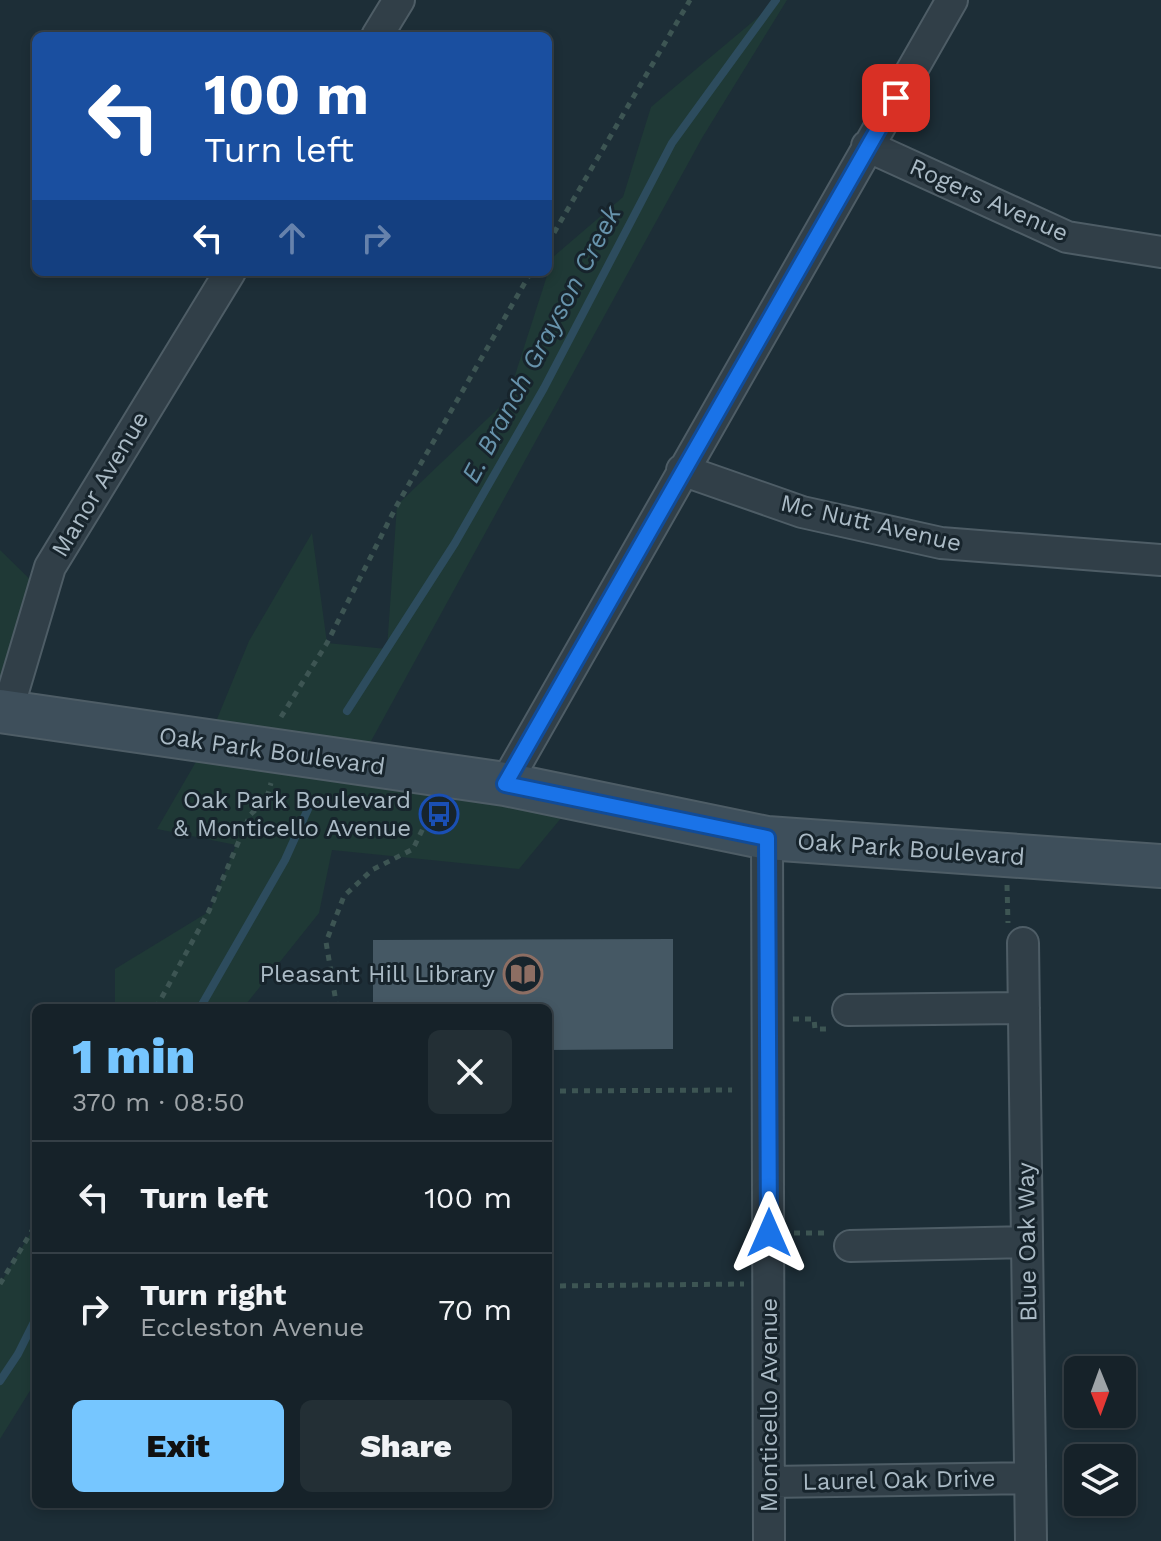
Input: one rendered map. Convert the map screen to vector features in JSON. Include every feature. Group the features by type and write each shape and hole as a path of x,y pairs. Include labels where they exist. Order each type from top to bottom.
{"street":[{"path":"379,32 399,0"},
{"path":"505,784 952,0"},
{"name":"Rogers Avenue","path":"867,146 1067,237 1161,252"},
{"name":"Manor Avenue","path":"4,712 50,567 228,276"},
{"name":"Mc Nutt Avenue","path":"682,470 802,512 941,543 1161,560"},
{"name":"Oak Park Boulevard","path":"4,712 505,784 767,838 1161,866"},
{"name":"Monticello Avenue","path":"767,838 769,1541"},
{"name":"Blue Oak Way","path":"1023,943 1031,1541"},
{"path":"848,1010 1024,1008"},
{"path":"850,1246 1027,1242"},
{"name":"Laurel Oak Drive","path":"769,1482 1029,1478"}],"path":[{"path":"552,236 690,0"},
{"path":"158,1004 209,911 250,815 266,800 281,718 327,643 397,505 529,276"},
{"path":"336,1004 326,942 344,896 372,870 413,849 429,816"},
{"path":"1010,856 1008,941 1023,943"},
{"path":"768,1019 814,1019 815,1029 838,1029 848,1010"},
{"path":"552,1091 732,1090"},
{"path":"0,1284 32,1231"},
{"path":"769,1233 842,1233 850,1246"},
{"path":"552,1286 769,1284"}],"green space":[{"path":"775,0 787,0 702,138 359,763 576,800 519,869 332,850 319,913 246,1004 115,1004 115,969 210,911 236,845 157,829 208,741 249,641 312,533 327,643 387,649 397,505 507,400 547,276 552,276 553,257 623,197 651,107"},
{"path":"0,550 43,592 0,711"},
{"path":"32,1231 32,1387 0,1439 0,1284"}],"building":[{"name":"Pleasant Hill Library","path":"673,939 673,1049 552,1050 552,1004 373,1004 373,940"}],"waterway":[{"name":"E. Branch Grayson Creek","path":"347,711 455,543 544,388 672,143 776,0"},
{"path":"202,1004 285,860 308,809"},
{"path":"0,1381 32,1326"}],"place":[{"name":"Oak Park Boulevard & Monticello Avenue","path":"439,814"},
{"name":"Pleasant Hill Library","path":"523,974"}],"route":[{"path":"769,1233 767,838 505,784 896,98"}]}
